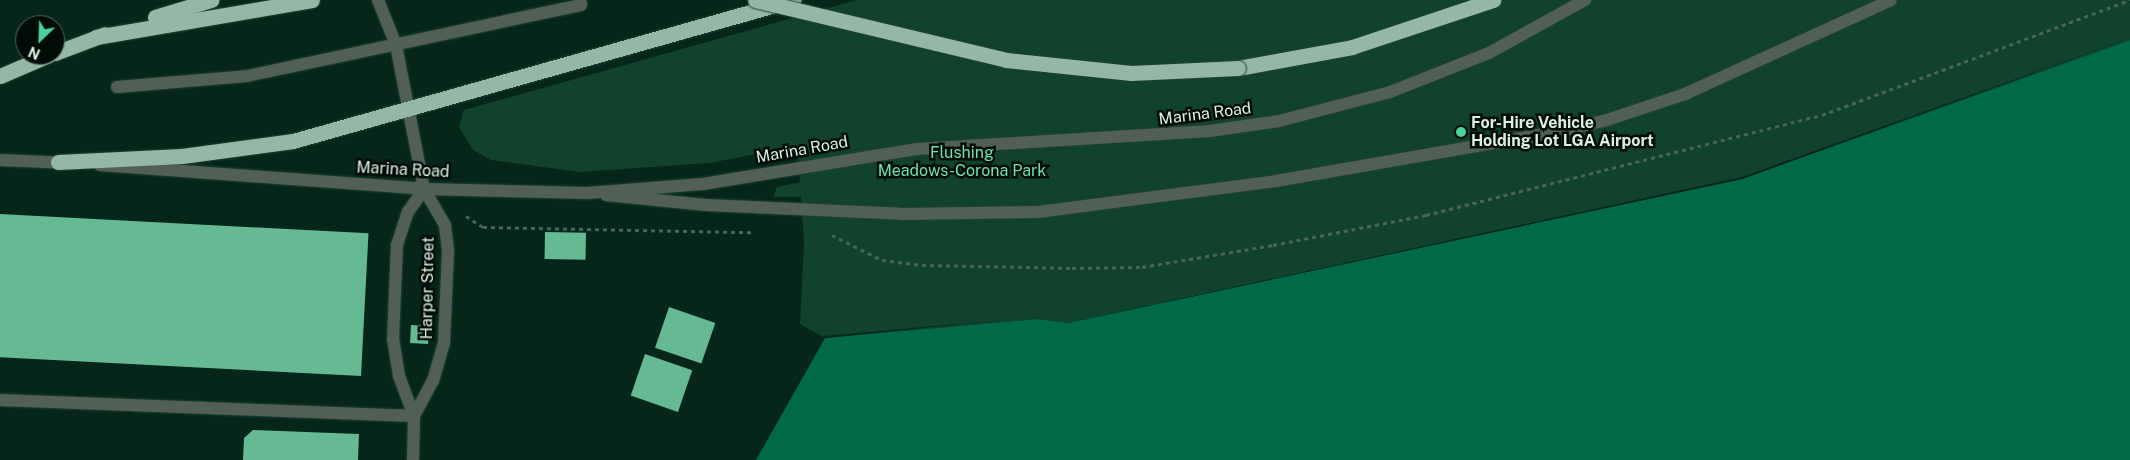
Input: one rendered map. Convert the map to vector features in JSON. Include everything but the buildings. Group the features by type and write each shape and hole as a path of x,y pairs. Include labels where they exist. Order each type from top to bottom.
{"highway":[{"path":"65,49 96,37 211,0"},
{"path":"96,37 312,0"},
{"path":"755,0 1006,60 1131,73 1238,68 1352,47 1493,0"},
{"path":"58,162 182,156 260,148 408,110 793,0"},
{"path":"0,76 26,65"}],"street":[{"path":"378,0 396,45 424,189"},
{"path":"117,88 246,76 581,5 580,0"},
{"name":"Marina Road","path":"0,160 58,162 424,189 587,193 703,184 918,149 1144,138 1278,121 1335,108 1439,74 1537,29 1584,0"},
{"path":"587,193 706,205 901,214 1038,212 1276,181 1557,132 1685,94 1891,0"},
{"name":"Harper Street","path":"413,460 414,416 395,359 397,246 408,212 424,189 445,225 446,306 440,363 414,416"},
{"path":"0,400 414,416"}],"green space":[{"name":"Flushing Meadows-Corona Park","path":"857,0 2130,0 2130,40 1742,179 1068,323 1038,319 825,338 800,324 804,241 801,197 773,197 777,187 800,182 797,146 709,163 580,172 491,160 473,150 459,127 464,110"}],"shaded area":[{"path":"2130,40 2130,460 756,460 825,338 1038,319 1068,323 1742,179"}],"pier":[{"path":"2130,38 1742,179 1068,323 1742,177"},
{"path":"1002,320 825,338 753,460 824,336"}],"place":[{"name":"For-Hire Vehicle Holding Lot LGA Airport","path":"1461,132"}]}
